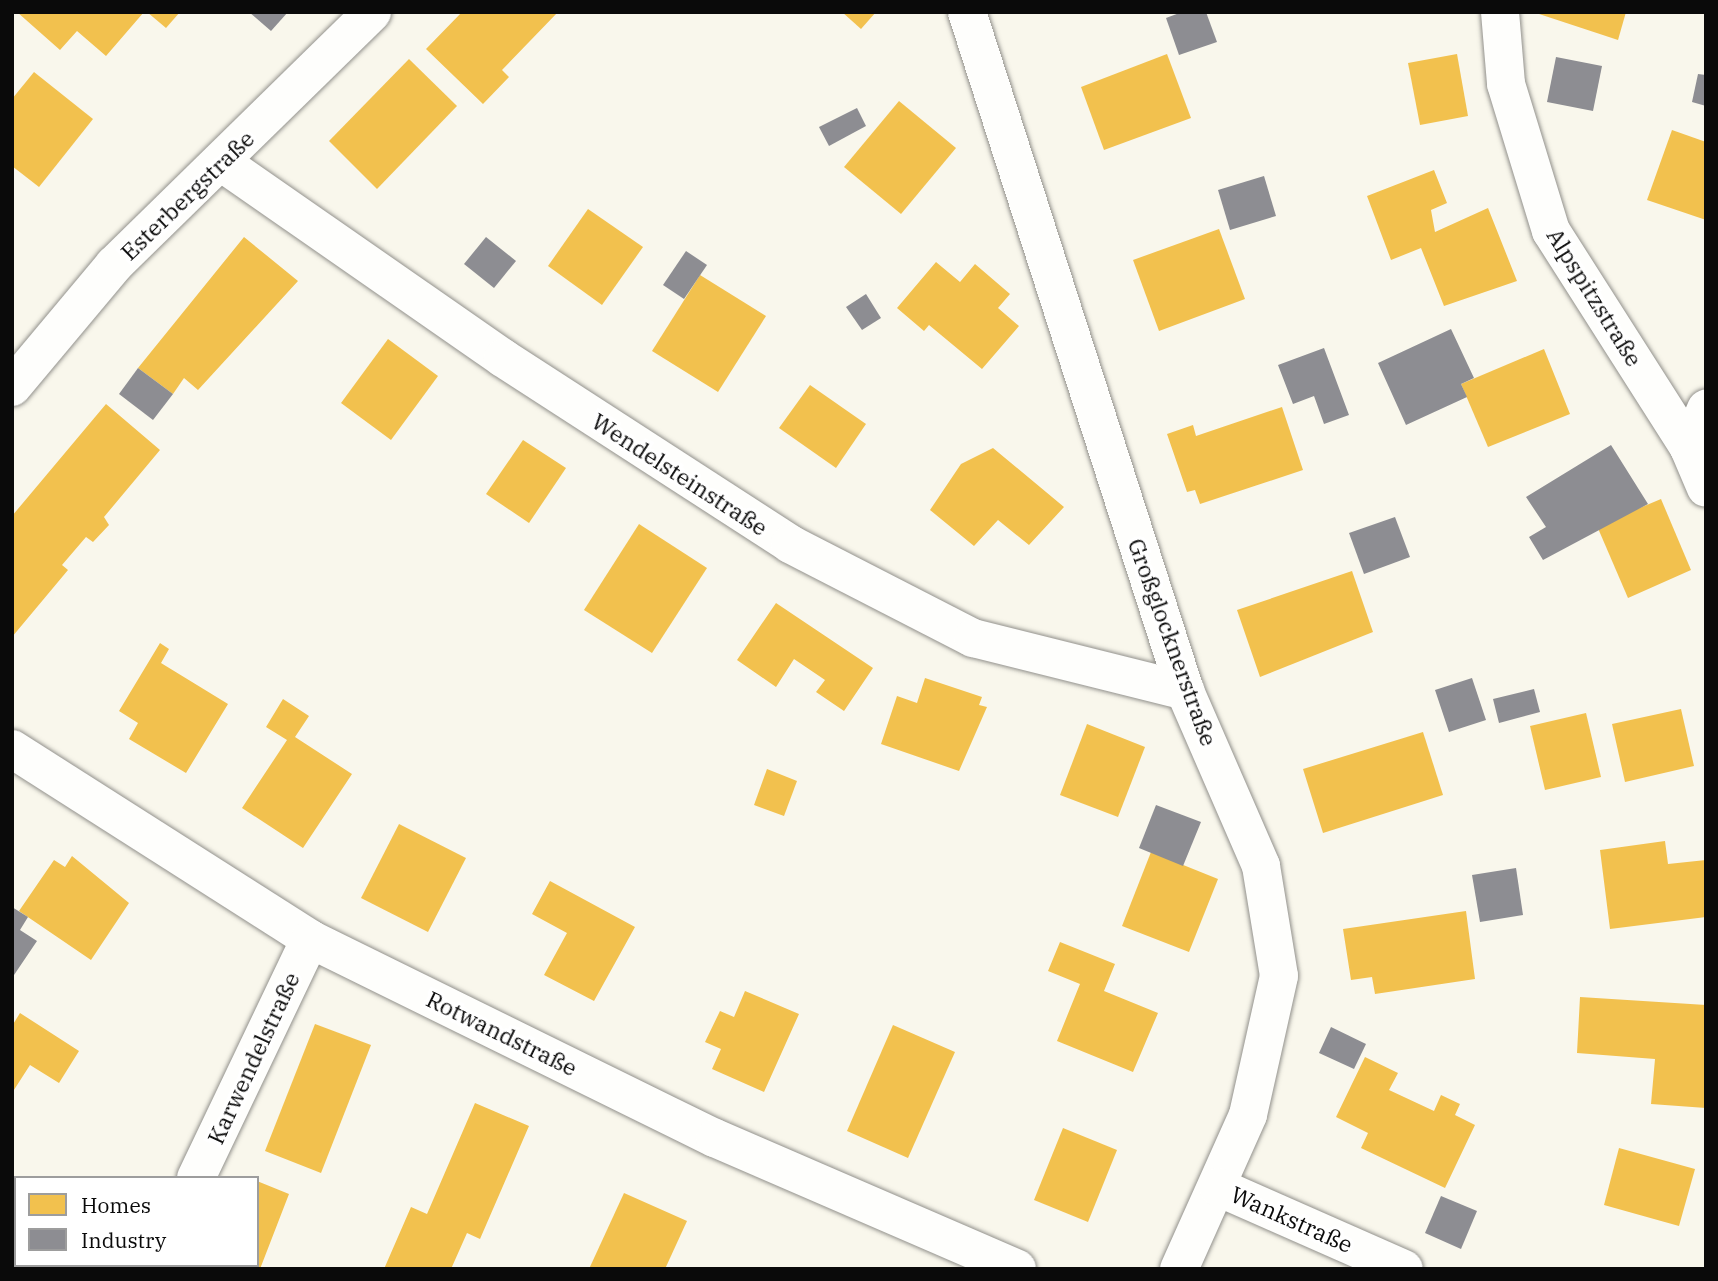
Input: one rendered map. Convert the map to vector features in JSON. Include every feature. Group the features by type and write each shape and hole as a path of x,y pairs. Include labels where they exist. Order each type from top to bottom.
{"street":[{"name":"Esterbergstraße","path":"12,387 114,265 372,12"},
{"name":"Großglocknerstraße","path":"967,12 1185,691 1261,866 1279,976 1248,1115 1179,1269"},
{"name":"Alpspitzstraße","path":"1500,12 1506,84 1551,231 1689,448 1706,488"},
{"name":"Wendelsteinstraße","path":"221,162 503,358 790,544 973,638 1185,691"},
{"path":"1689,448 1706,409"},
{"name":"Rotwandstraße","path":"12,749 310,939 715,1138 1017,1269"},
{"name":"Karwendelstraße","path":"197,1176 310,939"},
{"name":"Wankstraße","path":"1218,1187 1404,1269"}],"building: Homes":[{"path":"17,12 144,12 106,56 77,31 60,50"},
{"path":"147,12 180,12 166,28"},
{"path":"462,12 558,12 502,70 509,77 483,104 426,49"},
{"path":"842,12 876,12 861,29"},
{"path":"1533,12 1626,12 1618,40"},
{"path":"1167,54 1191,118 1104,150 1081,87"},
{"path":"1457,54 1468,116 1420,125 1408,63"},
{"path":"409,59 457,106 377,189 329,141"},
{"path":"34,72 93,119 39,187 12,166 12,99"},
{"path":"899,101 956,148 901,214 844,167"},
{"path":"1672,130 1706,142 1706,220 1647,200"},
{"path":"1434,170 1447,203 1431,210 1435,232 1488,208 1517,281 1444,306 1421,248 1391,260 1367,196"},
{"path":"588,209 643,247 602,305 548,266"},
{"path":"1219,229 1245,299 1159,331 1133,260"},
{"path":"244,237 298,281 198,390 184,378 173,394 138,368"},
{"path":"936,262 960,282 975,264 1010,294 998,308 1019,326 982,369 929,325 924,331 897,308"},
{"path":"700,275 766,316 718,392 652,351"},
{"path":"388,339 438,376 391,440 341,403"},
{"path":"1544,349 1570,414 1488,447 1461,384"},
{"path":"810,385 866,424 836,468 779,428"},
{"path":"106,404 160,450 104,517 109,525 93,542 86,537 62,565 68,570 12,637 12,516"},
{"path":"1282,407 1303,470 1200,504 1195,490 1187,492 1167,434 1193,425 1196,436"},
{"path":"523,440 566,468 529,523 486,494"},
{"path":"993,448 1064,507 1029,545 998,520 974,546 930,510 961,464"},
{"path":"1661,499 1691,570 1628,598 1597,526"},
{"path":"639,524 707,568 652,653 584,610"},
{"path":"1352,571 1373,632 1260,677 1237,610"},
{"path":"776,603 873,668 844,711 816,692 825,680 794,659 776,687 737,660"},
{"path":"160,643 169,649 161,663 228,704 186,773 129,739 138,723 119,711"},
{"path":"925,678 982,697 979,705 987,707 959,771 881,744 897,696 917,703"},
{"path":"283,699 309,716 295,737 352,774 303,848 242,808 287,740 266,727"},
{"path":"1681,709 1694,766 1625,782 1612,724"},
{"path":"1586,713 1601,777 1545,790 1530,726"},
{"path":"1087,724 1145,747 1118,817 1060,795"},
{"path":"1423,732 1443,795 1323,833 1303,769"},
{"path":"767,769 797,781 784,816 754,805"},
{"path":"399,824 466,858 428,932 361,898"},
{"path":"1665,841 1668,864 1706,860 1706,917 1610,929 1600,850"},
{"path":"1151,852 1218,879 1189,952 1122,926"},
{"path":"72,856 129,903 91,960 19,911 54,860 65,867"},
{"path":"550,881 635,927 594,1001 544,975 567,933 532,914"},
{"path":"1466,911 1475,979 1375,994 1372,977 1351,980 1343,929"},
{"path":"1060,942 1115,964 1104,991 1158,1013 1133,1072 1057,1041 1080,984 1048,971"},
{"path":"745,991 799,1014 764,1092 712,1069 721,1049 705,1042 720,1011 734,1017"},
{"path":"1580,997 1706,1005 1706,1108 1651,1104 1655,1059 1577,1053"},
{"path":"20,1013 79,1051 59,1083 30,1065 12,1093 12,1026"},
{"path":"315,1024 371,1045 321,1173 265,1151"},
{"path":"893,1025 955,1052 908,1158 847,1131"},
{"path":"1365,1057 1398,1073 1389,1090 1434,1111 1441,1095 1460,1104 1455,1115 1475,1125 1445,1188 1361,1148 1368,1133 1336,1117"},
{"path":"475,1103 529,1126 480,1239 467,1233 451,1269 384,1269 411,1207 427,1214"},
{"path":"1063,1128 1117,1150 1088,1222 1034,1200"},
{"path":"1619,1148 1695,1169 1679,1226 1604,1205"},
{"path":"259,1182 289,1194 260,1269 200,1269 259,1267"},
{"path":"624,1193 687,1221 665,1269 589,1269"}],"building: Industry":[{"path":"249,12 288,12 271,31"},
{"path":"1182,12 1206,12 1217,42 1179,55 1166,18"},
{"path":"1556,57 1602,66 1593,111 1547,102"},
{"path":"1698,74 1706,75 1706,106 1692,102"},
{"path":"857,108 866,126 829,146 819,127"},
{"path":"1264,176 1276,216 1230,230 1218,190"},
{"path":"486,237 516,261 494,288 464,264"},
{"path":"686,251 707,265 684,299 663,285"},
{"path":"866,294 881,318 862,330 846,307"},
{"path":"1451,329 1474,378 1461,384 1467,397 1406,425 1378,363"},
{"path":"1324,348 1349,415 1324,424 1314,396 1293,404 1278,365"},
{"path":"138,368 173,394 153,420 119,394"},
{"path":"1611,445 1648,504 1543,560 1529,537 1546,527 1526,497"},
{"path":"1395,517 1410,557 1364,574 1349,533"},
{"path":"1472,678 1486,720 1449,732 1435,690"},
{"path":"1534,689 1540,712 1499,723 1493,699"},
{"path":"1156,805 1201,822 1183,866 1139,848"},
{"path":"1516,868 1523,915 1480,922 1472,875"},
{"path":"12,907 28,917 20,930 37,941 12,978"},
{"path":"1331,1027 1366,1044 1354,1069 1319,1053"},
{"path":"1441,1196 1477,1211 1461,1249 1425,1233"}]}
